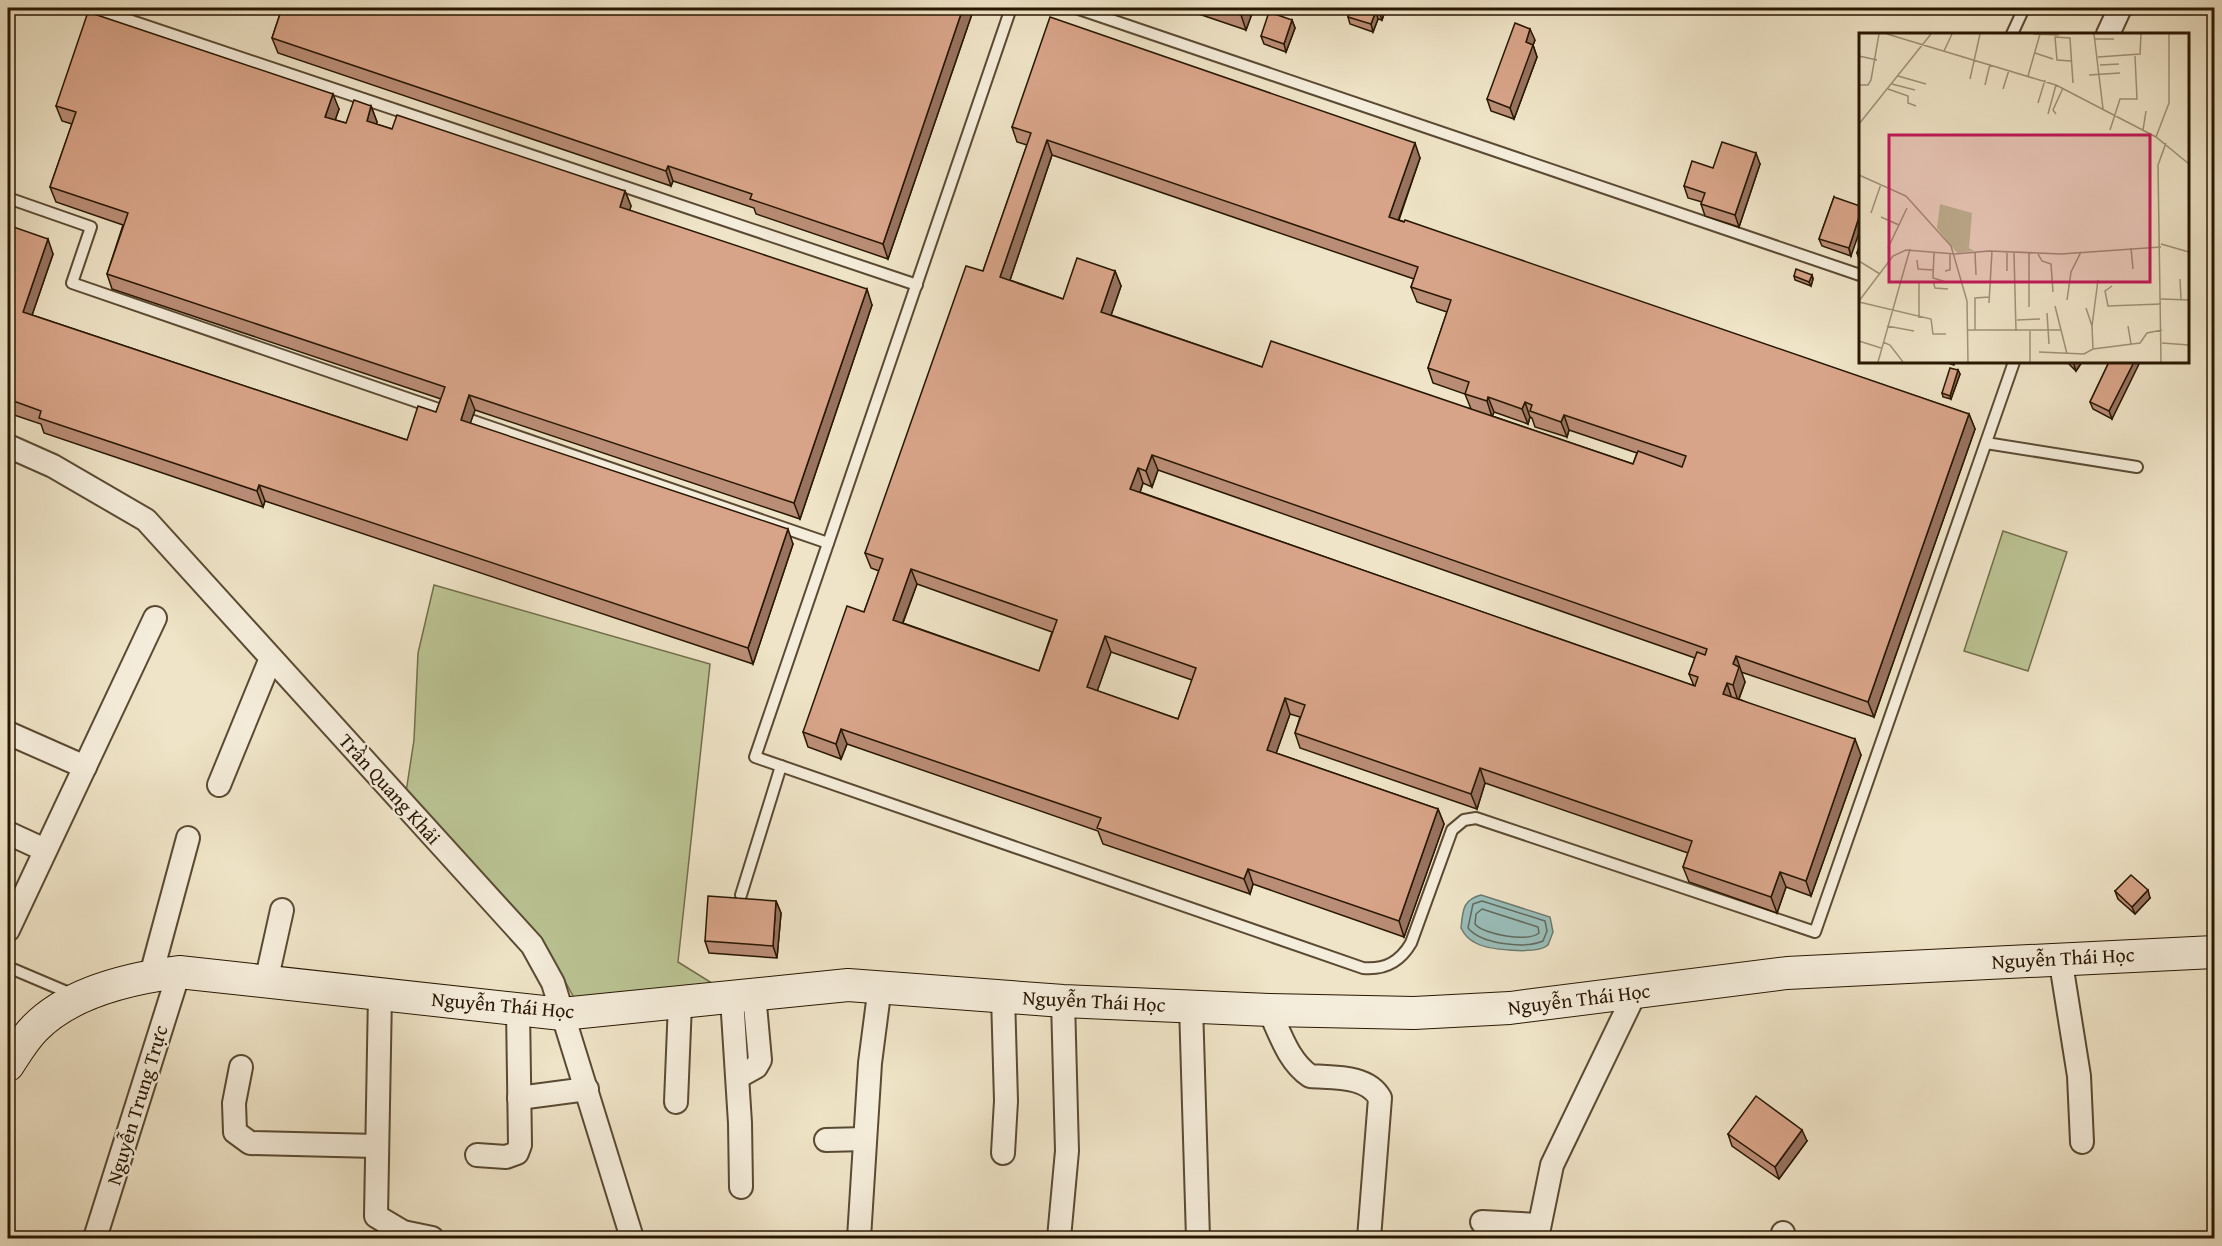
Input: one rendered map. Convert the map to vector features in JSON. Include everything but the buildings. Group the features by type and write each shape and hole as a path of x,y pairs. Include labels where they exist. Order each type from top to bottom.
{"street":[{"path":"2108,33 2120,8"},
{"name":"Trần Quang Khải","path":"8,446 53,466 146,520 532,945 553,983 632,1239"},
{"path":"8,930 155,618"},
{"path":"219,785 272,658"},
{"path":"8,733 86,767"},
{"path":"8,833 45,850"},
{"name":"Nguyễn Trung Trực","path":"95,1239 165,974 188,838"},
{"path":"266,982 282,910"},
{"name":"Nguyễn Thái Học","path":"8,1065 35,1028 82,998 118,983 165,974 266,982 562,1014 848,985 1063,1001 1269,1010 1463,1012 1786,973 2060,957 2214,952"},
{"path":"2060,957 2079,1076 2082,1142"},
{"path":"859,1239 870,1063 880,986"},
{"path":"1482,1222 1538,1232 1552,1165 1636,991"},
{"path":"376,1239 380,994"},
{"path":"741,1187 738,1077 743,996"},
{"path":"1003,996 1006,1101 1003,1153"},
{"path":"1059,1239 1067,1151 1063,1001"},
{"path":"676,1102 680,1003"},
{"path":"1191,1005 1198,1239"},
{"path":"477,1155 506,1157 517,1153 520,1145 518,1009"},
{"path":"1269,1010 1293,1060 1303,1071 1310,1076 1363,1082 1375,1089 1380,1098 1369,1239"},
{"path":"241,1067 234,1103 235,1132 250,1143 376,1146"},
{"path":"519,1098 587,1089"},
{"path":"826,1140 865,1138"},
{"path":"376,1216 402,1232 432,1239"}],"lane":[{"path":"93,8 917,285"},
{"path":"1011,8 755,757 1363,968 1388,965 1406,953 1452,830 1464,820 1476,818 1815,932 2014,363"},
{"path":"1076,8 1859,275"},
{"path":"2012,33 2024,8"},
{"path":"8,198 91,227 72,283 828,543"},
{"path":"1986,443 2138,467"},
{"path":"741,895 782,766"},
{"path":"8,967 82,998"}],"green space":[{"path":"2003,531 2067,552 2028,671 1964,651"},
{"path":"434,585 710,664 678,962 720,988 579,1007 547,948 406,792 414,740 418,653"}],"water":[{"path":"1481,895 1550,917 1553,932 1548,945 1523,951 1480,945 1470,939 1461,928 1463,911 1470,900"}]}
